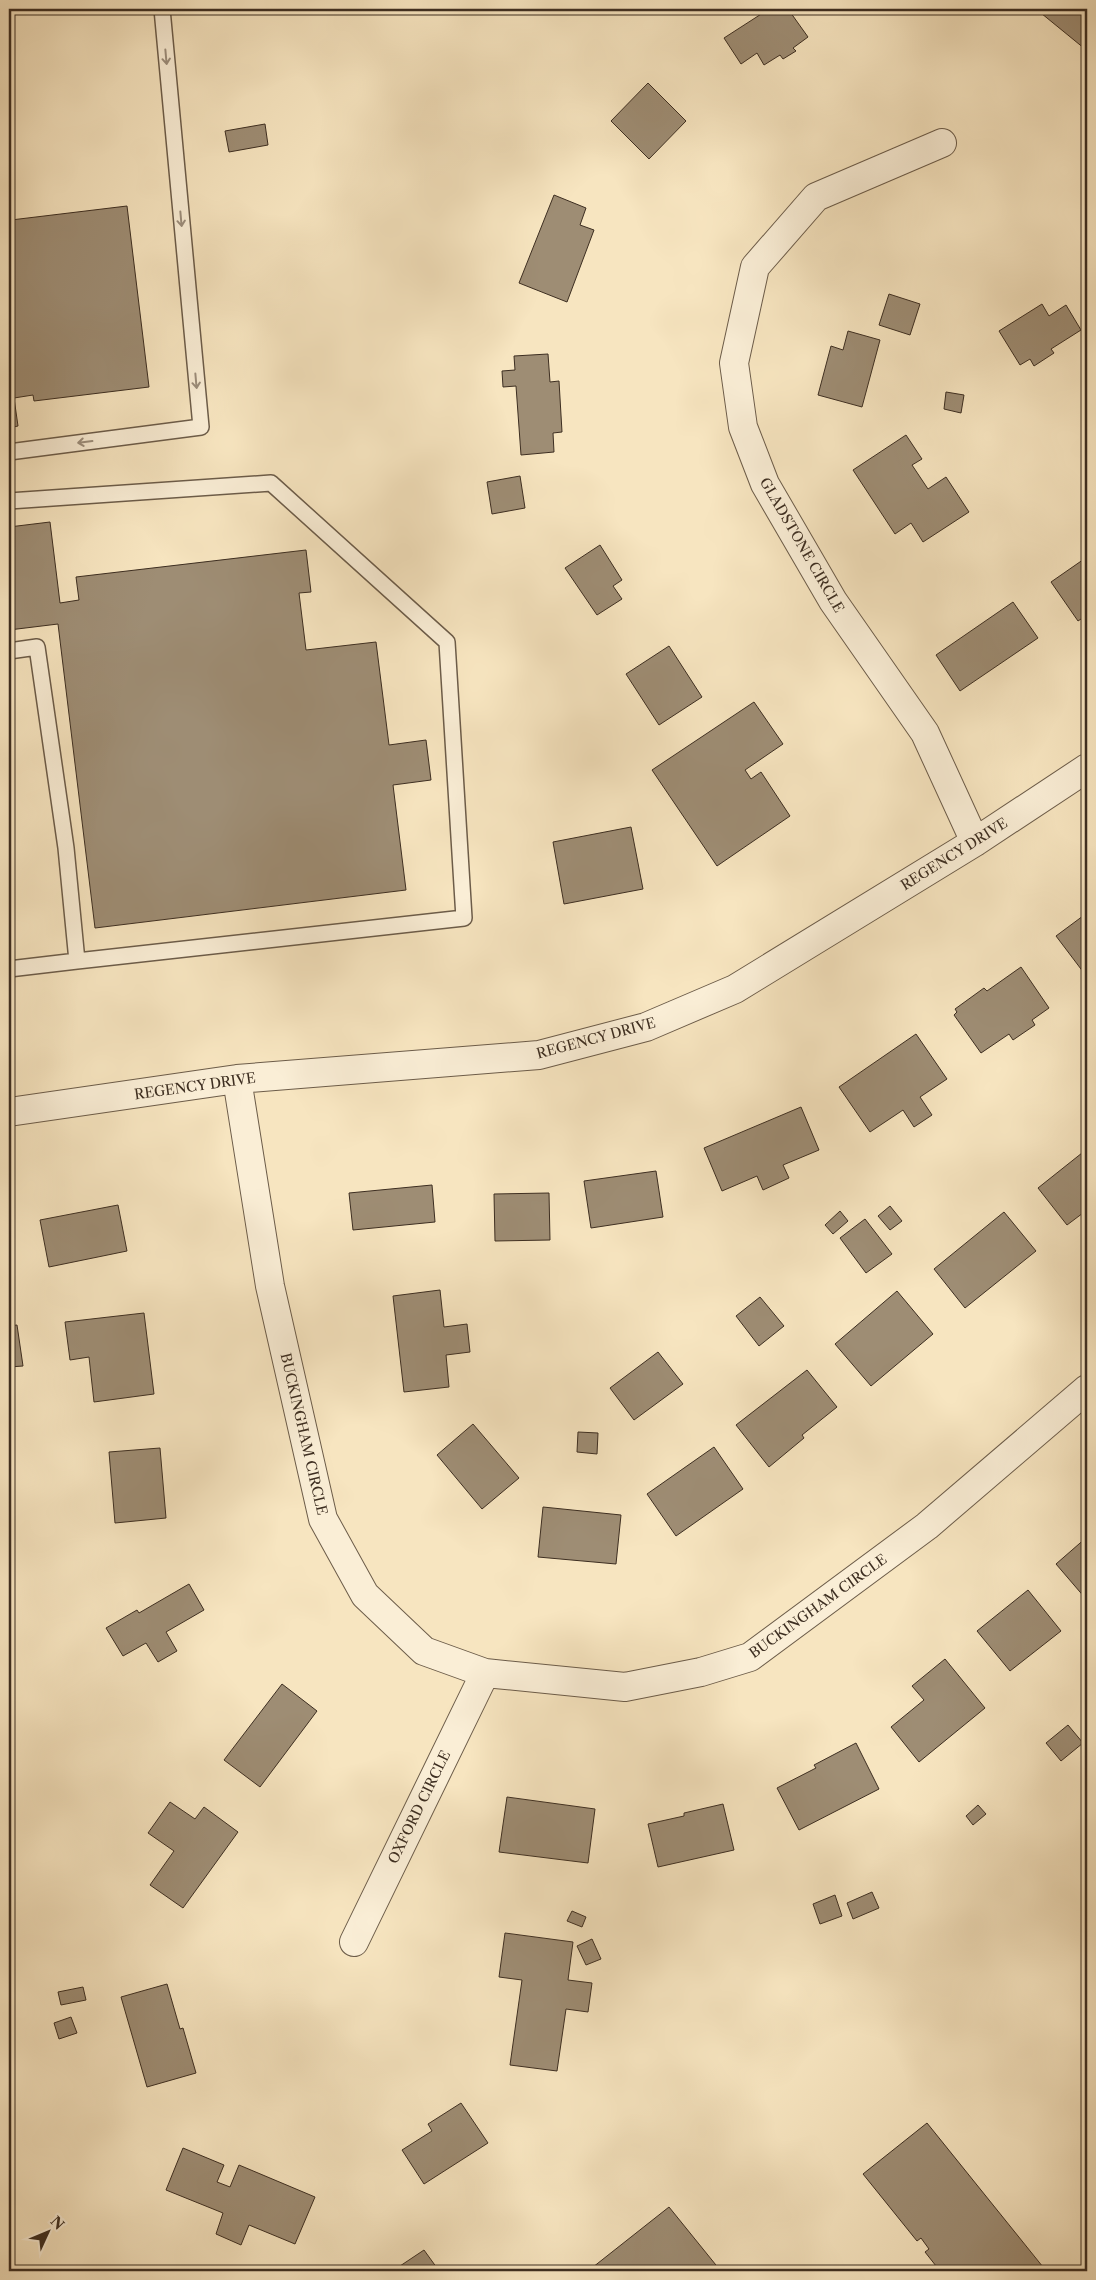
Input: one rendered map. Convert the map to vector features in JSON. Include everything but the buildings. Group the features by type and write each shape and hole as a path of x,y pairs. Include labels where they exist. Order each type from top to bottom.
{"street":[{"name":"GLADSTONE CIRCLE","path":"942,143 816,197 755,267 734,363 743,427 765,484 833,601 925,734 975,842"},
{"name":"REGENCY DRIVE","path":"9,1112 237,1079 539,1055 646,1027 735,989 975,842 1087,768"},
{"name":"BUCKINGHAM CIRCLE","path":"237,1079 270,1286 323,1519 364,1595 424,1651 485,1673 624,1687 701,1672 750,1656 927,1526 1087,1389"},
{"name":"OXFORD CIRCLE","path":"354,1942 485,1673"}],"lane":[{"path":"9,452 201,427 162,9"},
{"path":"9,502 271,483 447,642 464,918 9,969"},
{"path":"9,651 37,647 66,848 77,960"}]}
